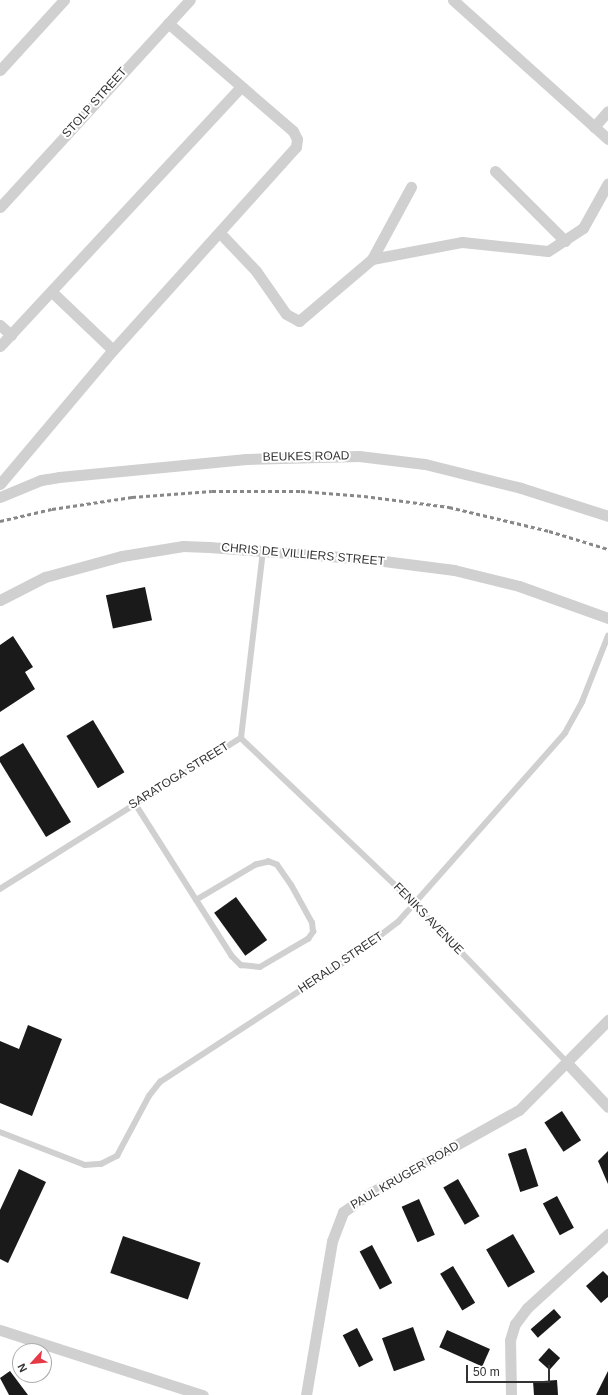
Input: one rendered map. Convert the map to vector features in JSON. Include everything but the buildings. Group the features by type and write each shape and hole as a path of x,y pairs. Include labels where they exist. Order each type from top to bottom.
{"street":[{"path":"0,70 64,0"},
{"name":"STOLP STREET","path":"0,207 190,0"},
{"path":"453,0 608,139"},
{"path":"0,484 113,350 288,158 297,143 293,131 168,23"},
{"path":"0,346 52,292 241,87"},
{"path":"594,127 608,111"},
{"path":"495,171 565,241"},
{"path":"372,260 462,242 498,244 544,253 565,241 589,220 608,184"},
{"path":"220,233 256,271 286,314 296,321 305,318 372,260 411,187"},
{"path":"52,292 113,350"},
{"path":"0,325 11,335"},
{"name":"BEUKES ROAD","path":"0,497 41,480 59,477 246,459 359,456 390,458 446,469 521,488 608,516"},
{"name":"CHRIS DE VILLIERS STREET","path":"0,600 45,577 150,550 183,546 454,570 519,586 608,618"},
{"name":"PAUL KRUGER ROAD","path":"306,1395 332,1241 343,1212 372,1192 509,1117 567,1063 608,1020"},
{"name":"FENIKS AVENUE","path":"567,1063 608,1107"},
{"path":"511,1395 510,1340 520,1316 608,1234"},
{"path":"0,1330 204,1395"}],"lane":[{"name":"SARATOGA STREET","path":"0,889 241,738 263,552"},
{"name":"HERALD STREET","path":"0,1132 85,1165 112,1160 122,1151 149,1096 160,1082 367,946 398,922 565,733 582,702 608,636"},
{"name":"FENIKS AVENUE","path":"241,738 414,903 567,1063"},
{"path":"135,803 232,956 247,967 260,967 268,963 308,939 313,932 312,923 291,885 277,865 269,862 256,865 197,900"}],"railway":[{"path":"0,521 52,509 132,497 212,491 301,491 364,496 449,507 549,531 608,549"}]}
